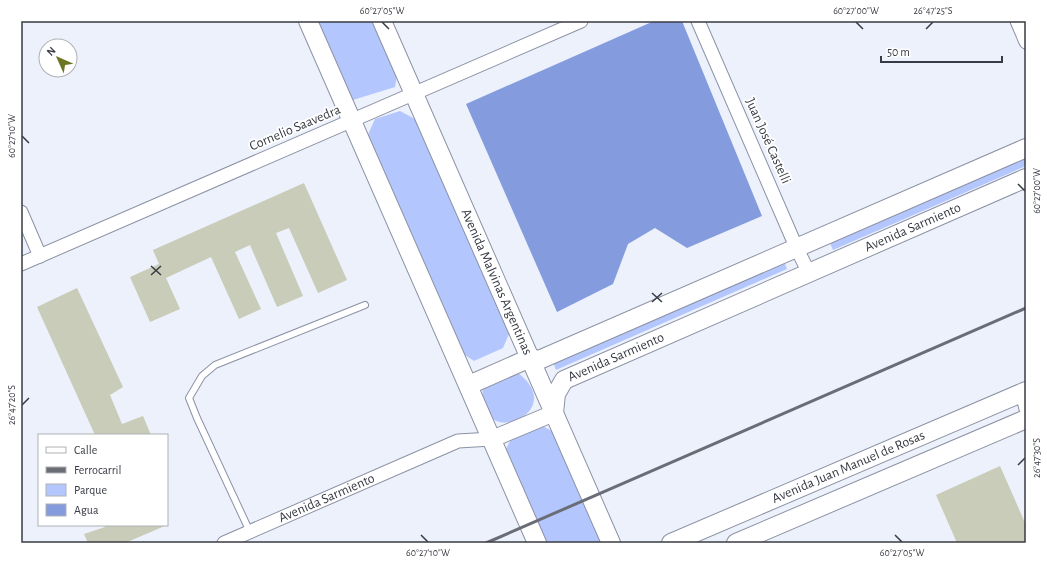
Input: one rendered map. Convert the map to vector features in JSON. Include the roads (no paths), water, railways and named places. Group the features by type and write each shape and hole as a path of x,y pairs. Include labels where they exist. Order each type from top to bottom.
{"main road":[{"path":"308,21 537,543"},
{"name":"Avenida Malvinas Argentinas","path":"382,21 611,543"},
{"name":"Avenida Sarmiento","path":"468,385 530,358 539,360 797,249 1026,148"},
{"name":"Avenida Sarmiento","path":"554,412 556,394 564,380 1026,178"},
{"name":"Avenida Juan Manuel de Rosas","path":"671,543 1024,398"},
{"name":"Avenida Juan Manuel de Rosas","path":"736,543 1026,419"}],"street":[{"name":"Cornelio Saavedra","path":"21,264 414,95 581,21"},
{"name":"Juan José Castelli","path":"698,21 797,249 810,273"},
{"path":"1017,21 1026,42"},
{"path":"21,212 40,256"},
{"name":"Avenida Sarmiento","path":"224,543 458,441 492,439 554,412"}],"lane":[{"path":"250,532 189,398 202,376 215,365 365,305"}],"water":[{"path":"654,21 682,21 762,216 687,248 655,228 628,244 613,284 557,312 466,104"}],"railway":[{"path":"486,543 1026,308"}]}
